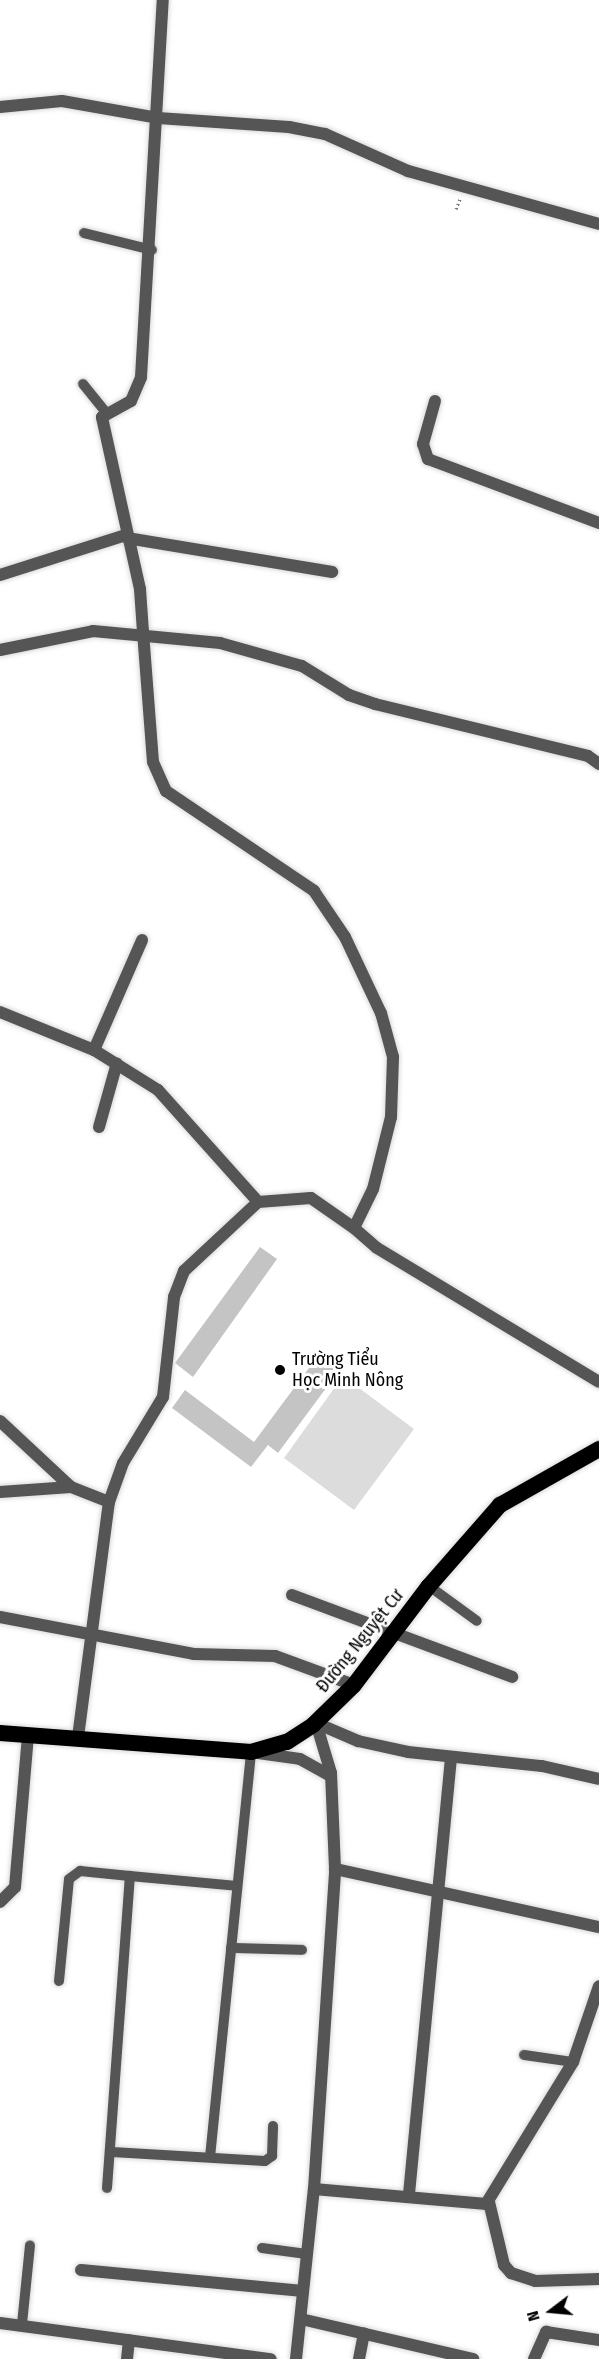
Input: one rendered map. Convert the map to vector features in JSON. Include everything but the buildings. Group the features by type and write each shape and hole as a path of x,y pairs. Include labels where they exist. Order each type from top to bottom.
{"highway":[{"name":"Đường Nguyệt Cư","path":"0,1733 78,1737 251,1752 279,1746 316,1723 354,1685 429,1586 500,1505 599,1449"}],"street":[{"path":"163,0 152,250 140,385 131,401 106,412 104,431 127,537 143,632 153,762 166,791 314,891 345,937 381,1013 393,1057 390,1117 373,1189 354,1228"},
{"path":"0,107 62,100 158,118 325,135 408,171 599,224"},
{"path":"435,401 423,444 428,459 599,523"},
{"path":"0,575 127,537 332,572"},
{"path":"0,650 93,630 143,632 220,643 302,666 349,695 588,756 599,764"},
{"path":"94,1050 142,940"},
{"path":"0,1012 94,1050 159,1090 258,1202"},
{"path":"99,1127 117,1063"},
{"path":"78,1737 109,1502 123,1463 163,1397 174,1297 184,1271 258,1202 311,1198 354,1228 377,1248 599,1382"},
{"path":"0,1421 71,1487 109,1502"},
{"path":"0,1492 71,1487"},
{"path":"292,1595 392,1636 512,1677"},
{"path":"0,1617 194,1654 275,1656 354,1685"},
{"path":"316,1723 358,1741 599,1779"},
{"path":"296,2359 314,2189 335,1869 331,1776 316,1723"},
{"path":"0,1902 15,1887 28,1735"},
{"path":"251,1752 300,1759 331,1776"},
{"path":"409,2194 452,1756"},
{"path":"335,1869 599,1928"},
{"path":"599,1986 573,2062 489,2202 504,2265 512,2273 536,2281 599,2279"},
{"path":"314,2189 409,2194 489,2202"},
{"path":"81,2270 303,2291"},
{"path":"301,2319 473,2359"},
{"path":"0,2323 22,2324 271,2359"},
{"path":"534,2359 546,2332 599,2340"},
{"path":"358,2359 364,2333"},
{"path":"127,2359 129,2340"}],"lane":[{"path":"84,233 152,250"},
{"path":"83,384 106,412"},
{"path":"429,1586 477,1621"},
{"path":"210,2157 251,1752"},
{"path":"59,1981 69,1879 80,1871 237,1886"},
{"path":"107,2188 112,2151 130,1876"},
{"path":"231,1948 302,1950"},
{"path":"524,2055 573,2062"},
{"path":"112,2151 265,2161 272,2156 273,2126"},
{"path":"22,2324 30,2245"},
{"path":"262,2248 307,2254"}],"shaded area":[{"path":"343,1376 414,1429 354,1510 284,1458"}],"place":[{"name":"Trường Tiểu Học Minh Nông","path":"280,1370"}]}
